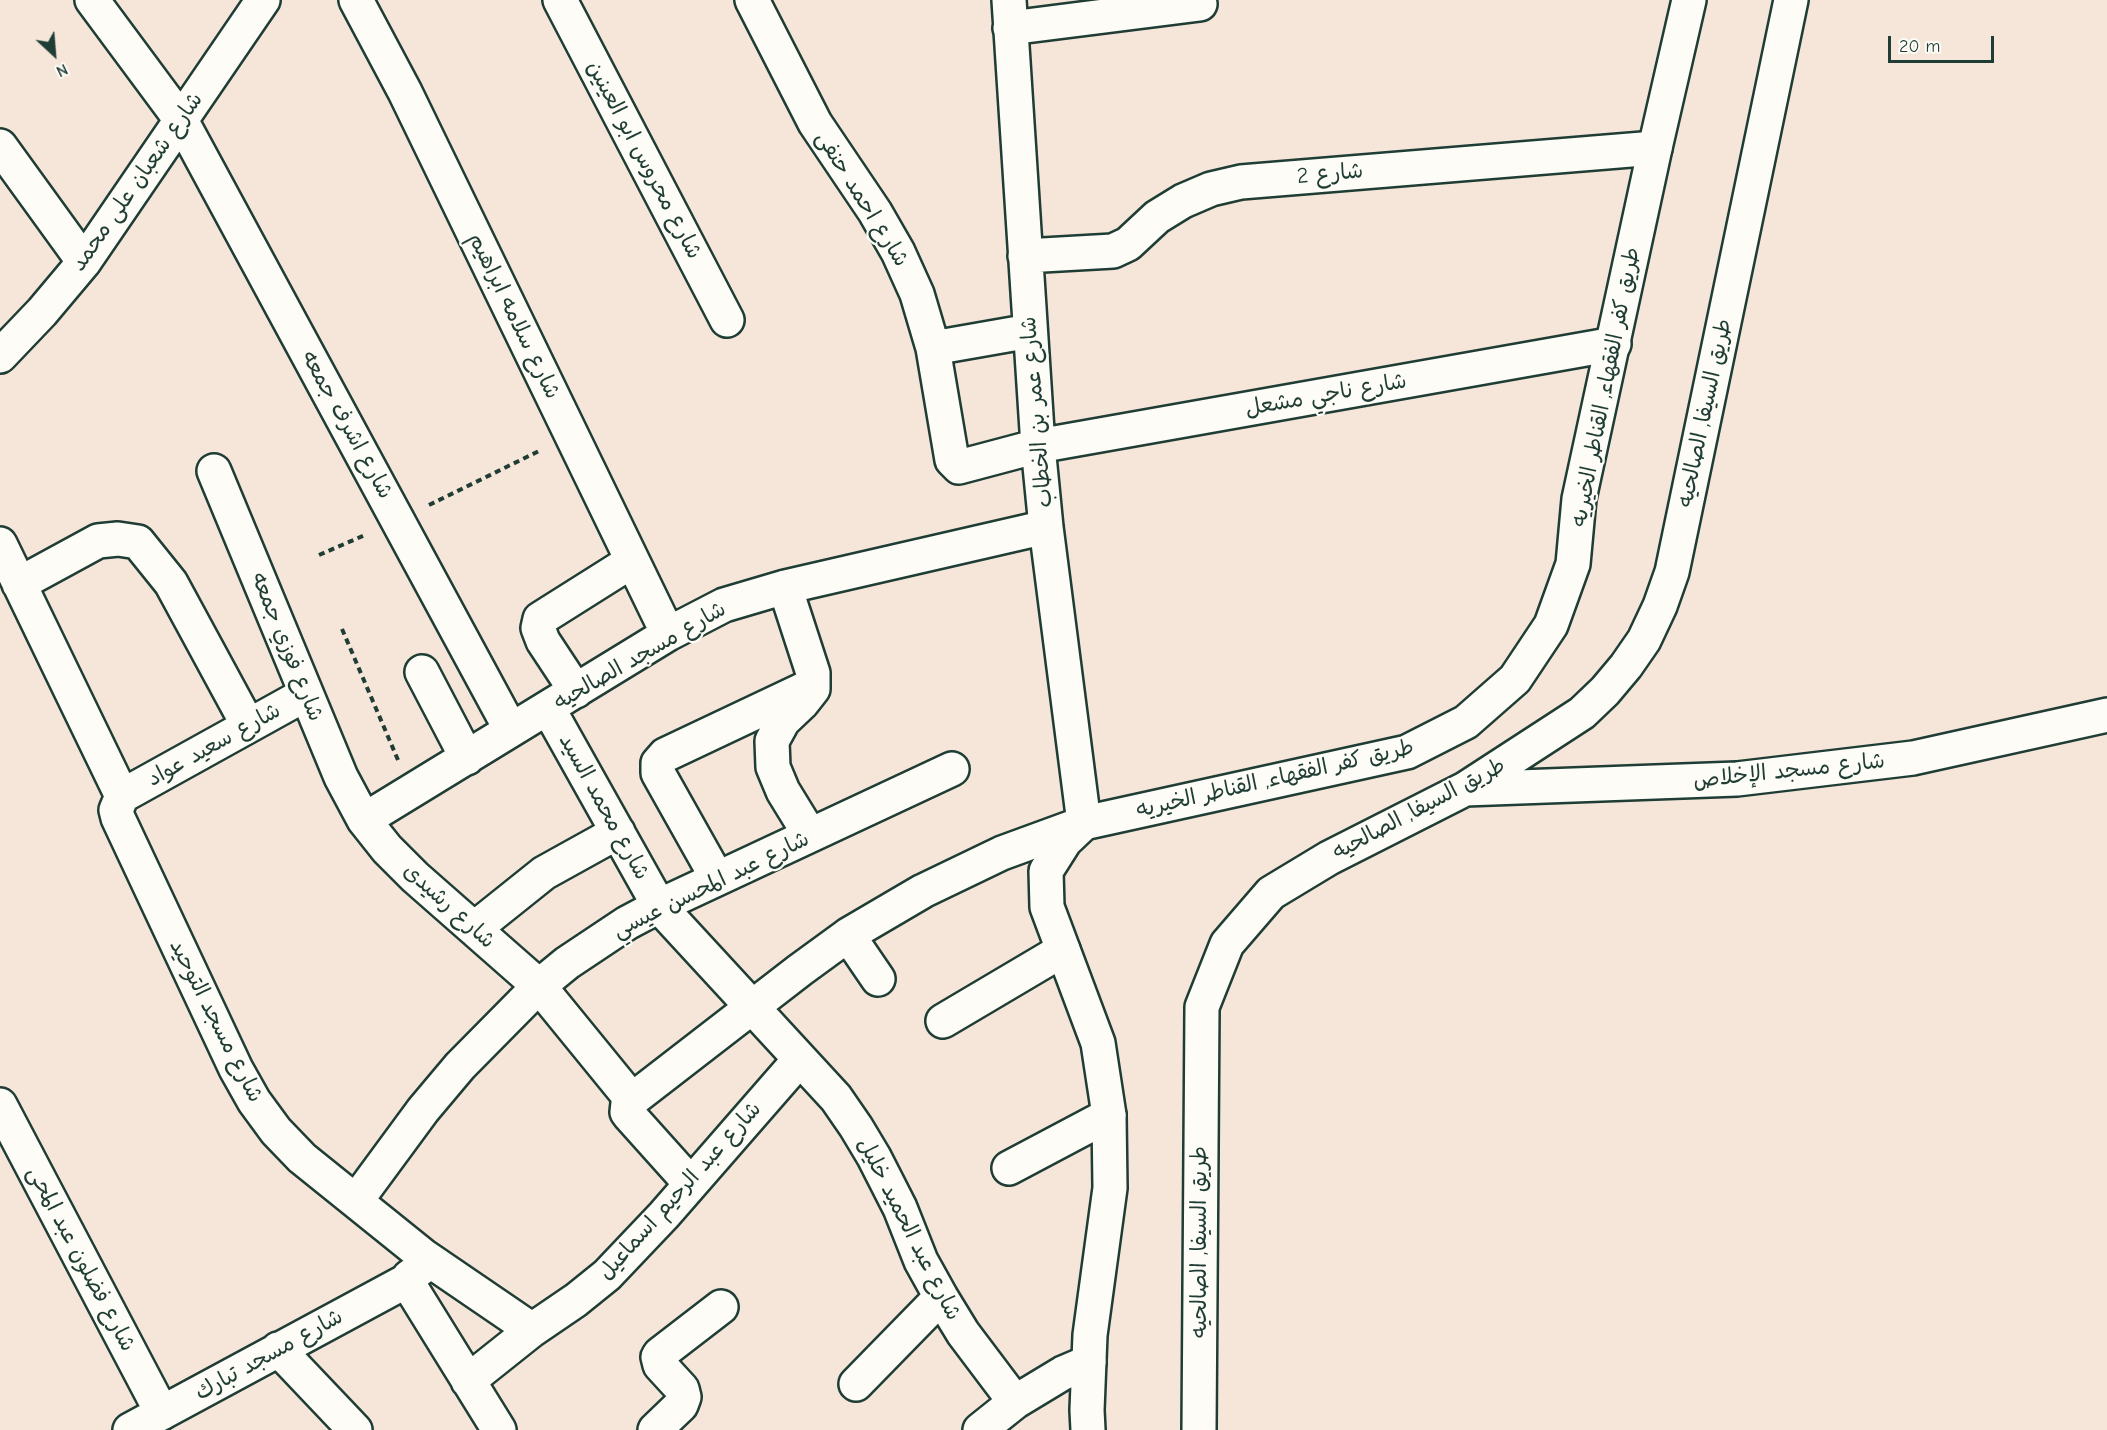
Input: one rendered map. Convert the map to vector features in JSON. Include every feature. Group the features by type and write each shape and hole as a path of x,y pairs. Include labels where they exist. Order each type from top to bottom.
{"street":[{"name":"شارع اشرف جمعه","path":"92,0 181,120 512,730"},
{"name":"شارع شعبان على محمد","path":"0,356 42,312 84,262 263,0"},
{"name":"شارع سلامه ابراهيم","path":"356,0 405,92 668,634"},
{"name":"شارع محروس ابو العينين","path":"560,0 728,320"},
{"name":"شارع احمد حنفى","path":"752,0 815,123 875,212 898,252 917,294 933,348 952,460 956,465 962,466 1038,446"},
{"name":"طريق كفر الفقهاء, القناطر الخيريه","path":"632,1100 848,935 923,891 992,858 1084,823 1407,752 1466,722 1515,680 1551,625 1573,564 1579,499 1614,344 1654,148 1689,0"},
{"name":"طريق السيفا, الصالحيه","path":"1199,1430 1202,1007 1227,944 1271,893 1329,858 1466,789 1582,713 1605,691 1644,640 1660,606 1675,560 1791,0"},
{"path":"1010,14 1200,4"},
{"name":"شارع عمر بن الخطاب","path":"1010,14 1038,446 1046,527 1084,823"},
{"path":"0,146 84,262"},
{"name":"شارع 2","path":"1025,256 1113,251 1128,243 1157,217 1183,201 1211,189 1241,182 1654,148"},
{"path":"933,348 1030,331"},
{"name":"شارع ناجي مشعل","path":"1038,446 1614,344"},
{"name":"شارع فوزي جمعه","path":"214,471 341,777 364,820"},
{"name":"شارع مسجد الصالحيه","path":"364,820 668,634 724,605 785,587 1046,527"},
{"path":"19,584 98,541 118,539 138,542 171,582 248,725"},
{"name":"شارع مسجد التوحيد","path":"0,544 122,796 116,810 118,818 236,1069 254,1101 276,1131 302,1158 356,1201 416,1268 410,1287 499,1430"},
{"path":"576,691 543,641 538,628 540,619 632,561"},
{"path":"785,587 813,673 813,689 783,721 772,741 773,767 783,791 810,835"},
{"path":"422,672 466,758"},
{"path":"717,878 658,773 658,763 665,755 813,685"},
{"name":"شارع سعيد عواد","path":"122,796 306,694"},
{"name":"شارع محمد السيد","path":"548,708 659,906 752,1007"},
{"name":"شارع مسجد الإخلاص","path":"1466,789 1737,779 1913,758 2107,715"},
{"name":"شارع عبد المحسن عيسي","path":"356,1201 423,1110 460,1066 539,986 597,942 659,906 952,769"},
{"name":"شارع رشيدى","path":"364,820 387,849 415,878 539,986 632,1100"},
{"path":"1084,823 1065,841 1046,871 1047,907 1098,1043 1108,1115 1110,1188 1090,1335 1088,1430"},
{"path":"474,929 544,873 618,832"},
{"path":"848,935 878,980"},
{"path":"943,1021 1063,950"},
{"name":"شارع عبد الحميد خليل","path":"752,1007 836,1098 874,1157 900,1208 921,1261 941,1297 963,1333 1015,1402"},
{"name":"شارع عبد الرحيم اسماعيل","path":"468,1381 607,1275 691,1184 800,1059"},
{"path":"632,1100 627,1108 630,1116 691,1184"},
{"name":"شارع فضلون عبد المحى","path":"0,1105 162,1413"},
{"path":"1009,1168 1108,1115"},
{"path":"416,1268 532,1330"},
{"name":"شارع مسجد تبارك","path":"130,1430 278,1349 416,1268"},
{"path":"856,1384 941,1297"},
{"path":"655,1430 681,1405 684,1397 682,1389 660,1365 658,1357 721,1307"},
{"path":"278,1349 355,1430"},
{"path":"980,1430 1015,1402 1063,1373 1089,1362"}],"path":[{"path":"319,555 398,520 571,436"},
{"path":"342,629 411,792"}]}
